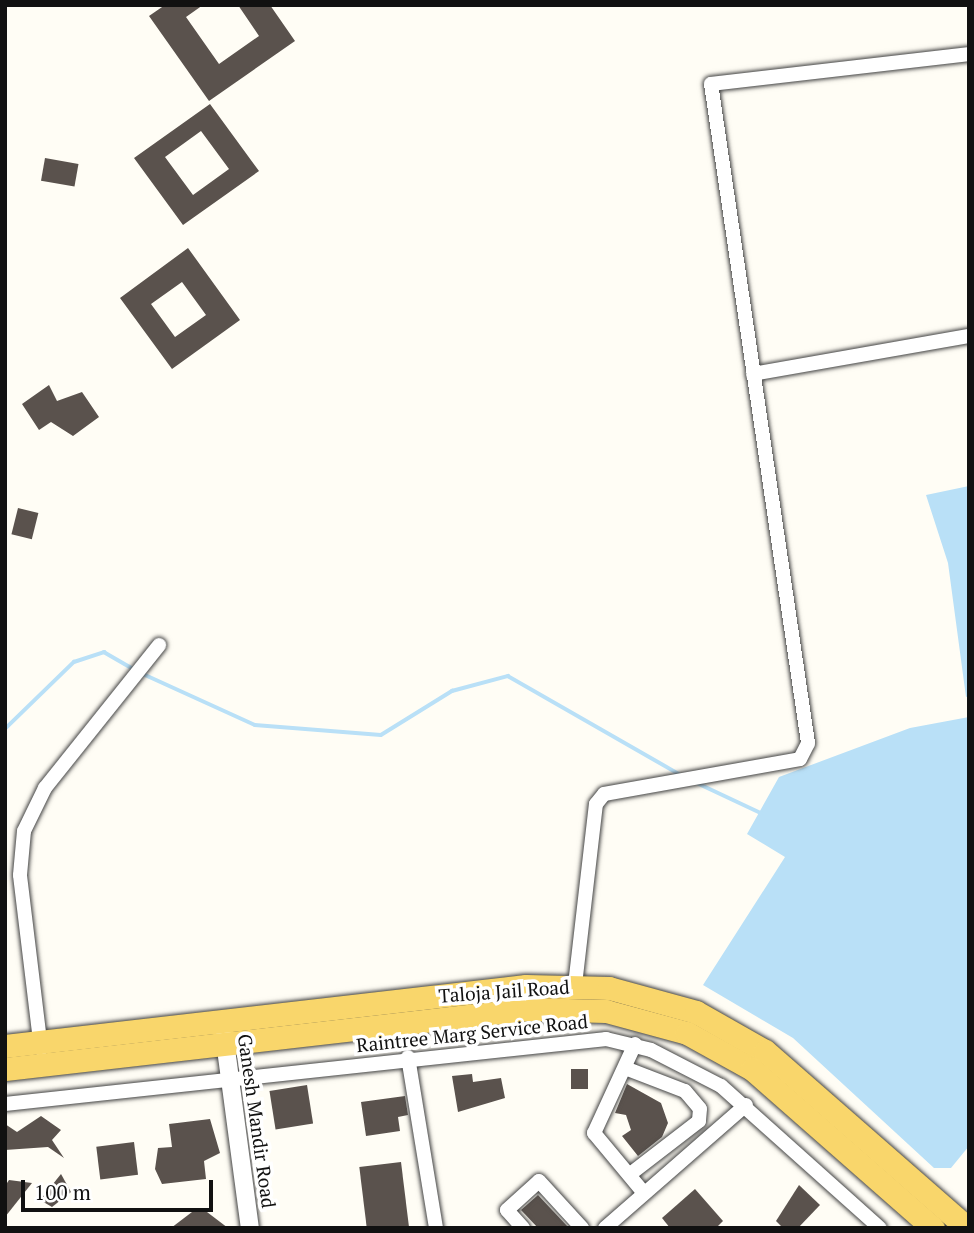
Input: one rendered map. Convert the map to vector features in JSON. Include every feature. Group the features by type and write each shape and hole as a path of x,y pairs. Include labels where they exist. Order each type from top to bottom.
{"main road":[{"name":"Taloja Jail Road","path":"5,1069 42,1053 575,985 653,998 742,1036 963,1227"},
{"name":"Taloja Jail Road","path":"223,1032 528,1009 584,1008 647,1020 687,1033 752,1069 933,1228"},
{"name":"Taloja Jail Road","path":"5,1046 42,1053"}],"street":[{"path":"575,985 596,804 621,786 800,759 808,743 711,84 969,54"},
{"path":"753,374 969,336"},
{"path":"42,1053 20,875 24,831 45,788 159,645"},
{"name":"Ganesh Mandir Road","path":"223,1032 250,1228"},
{"name":"Raintree Marg Service Road","path":"5,1104 551,1041 635,1044 697,1071 746,1105 880,1228"},
{"path":"635,1044 594,1133 644,1193"},
{"path":"408,1057 436,1228"},
{"path":"625,1068 685,1091 700,1110 699,1121 629,1175"},
{"path":"604,1228 746,1105"},
{"path":"523,1228 507,1210 538,1181 582,1228"}],"water":[{"path":"969,486 969,696 966,697 948,563 926,495"},
{"path":"969,717 969,1146 951,1168 934,1168 793,1038 703,985 785,857 747,834 779,777 910,728"}],"building":[{"path":"165,5 203,5 186,17 219,64 259,36 238,5 270,5 295,41 209,101 149,16"},
{"path":"210,104 259,171 183,225 134,158","holes":["201,131 229,169 193,195 165,157"]},
{"path":"45,158 78,164 74,187 41,181"},
{"path":"188,248 240,320 172,369 120,298","holes":["182,282 206,315 175,337 151,304"]},
{"path":"49,385 57,401 82,392 99,417 73,436 51,422 39,430 22,404"},
{"path":"18,508 38,513 32,539 11,534"},
{"path":"571,1069 588,1069 588,1089 571,1089"},
{"path":"472,1074 473,1082 501,1078 505,1098 458,1112 452,1076"},
{"path":"627,1084 661,1103 668,1123 662,1137 638,1156 622,1136 631,1130 626,1115 615,1113"},
{"path":"307,1085 313,1124 276,1129 269,1091"},
{"path":"405,1096 408,1115 398,1117 400,1131 366,1136 361,1102"},
{"path":"41,1116 61,1130 52,1140 64,1158 48,1147 5,1150 5,1124 17,1132"},
{"path":"210,1119 220,1153 204,1161 206,1179 162,1184 155,1169 158,1148 172,1147 169,1124"},
{"path":"134,1142 138,1175 100,1179 96,1147"},
{"path":"401,1162 409,1228 367,1228 359,1167"},
{"path":"61,1174 71,1192 52,1207 40,1200"},
{"path":"9,1180 32,1183 5,1217 5,1186"},
{"path":"799,1185 820,1205 798,1228 783,1228 776,1221"},
{"path":"695,1189 723,1221 716,1228 670,1228 662,1218"},
{"path":"538,1195 569,1228 538,1228 521,1210"},
{"path":"192,1212 207,1212 228,1228 171,1228"}],"waterway":[{"path":"5,729 74,662 104,652 134,669"},
{"path":"141,673 255,725 381,735 452,691 508,676 679,774"},
{"path":"695,782 761,813"}]}
